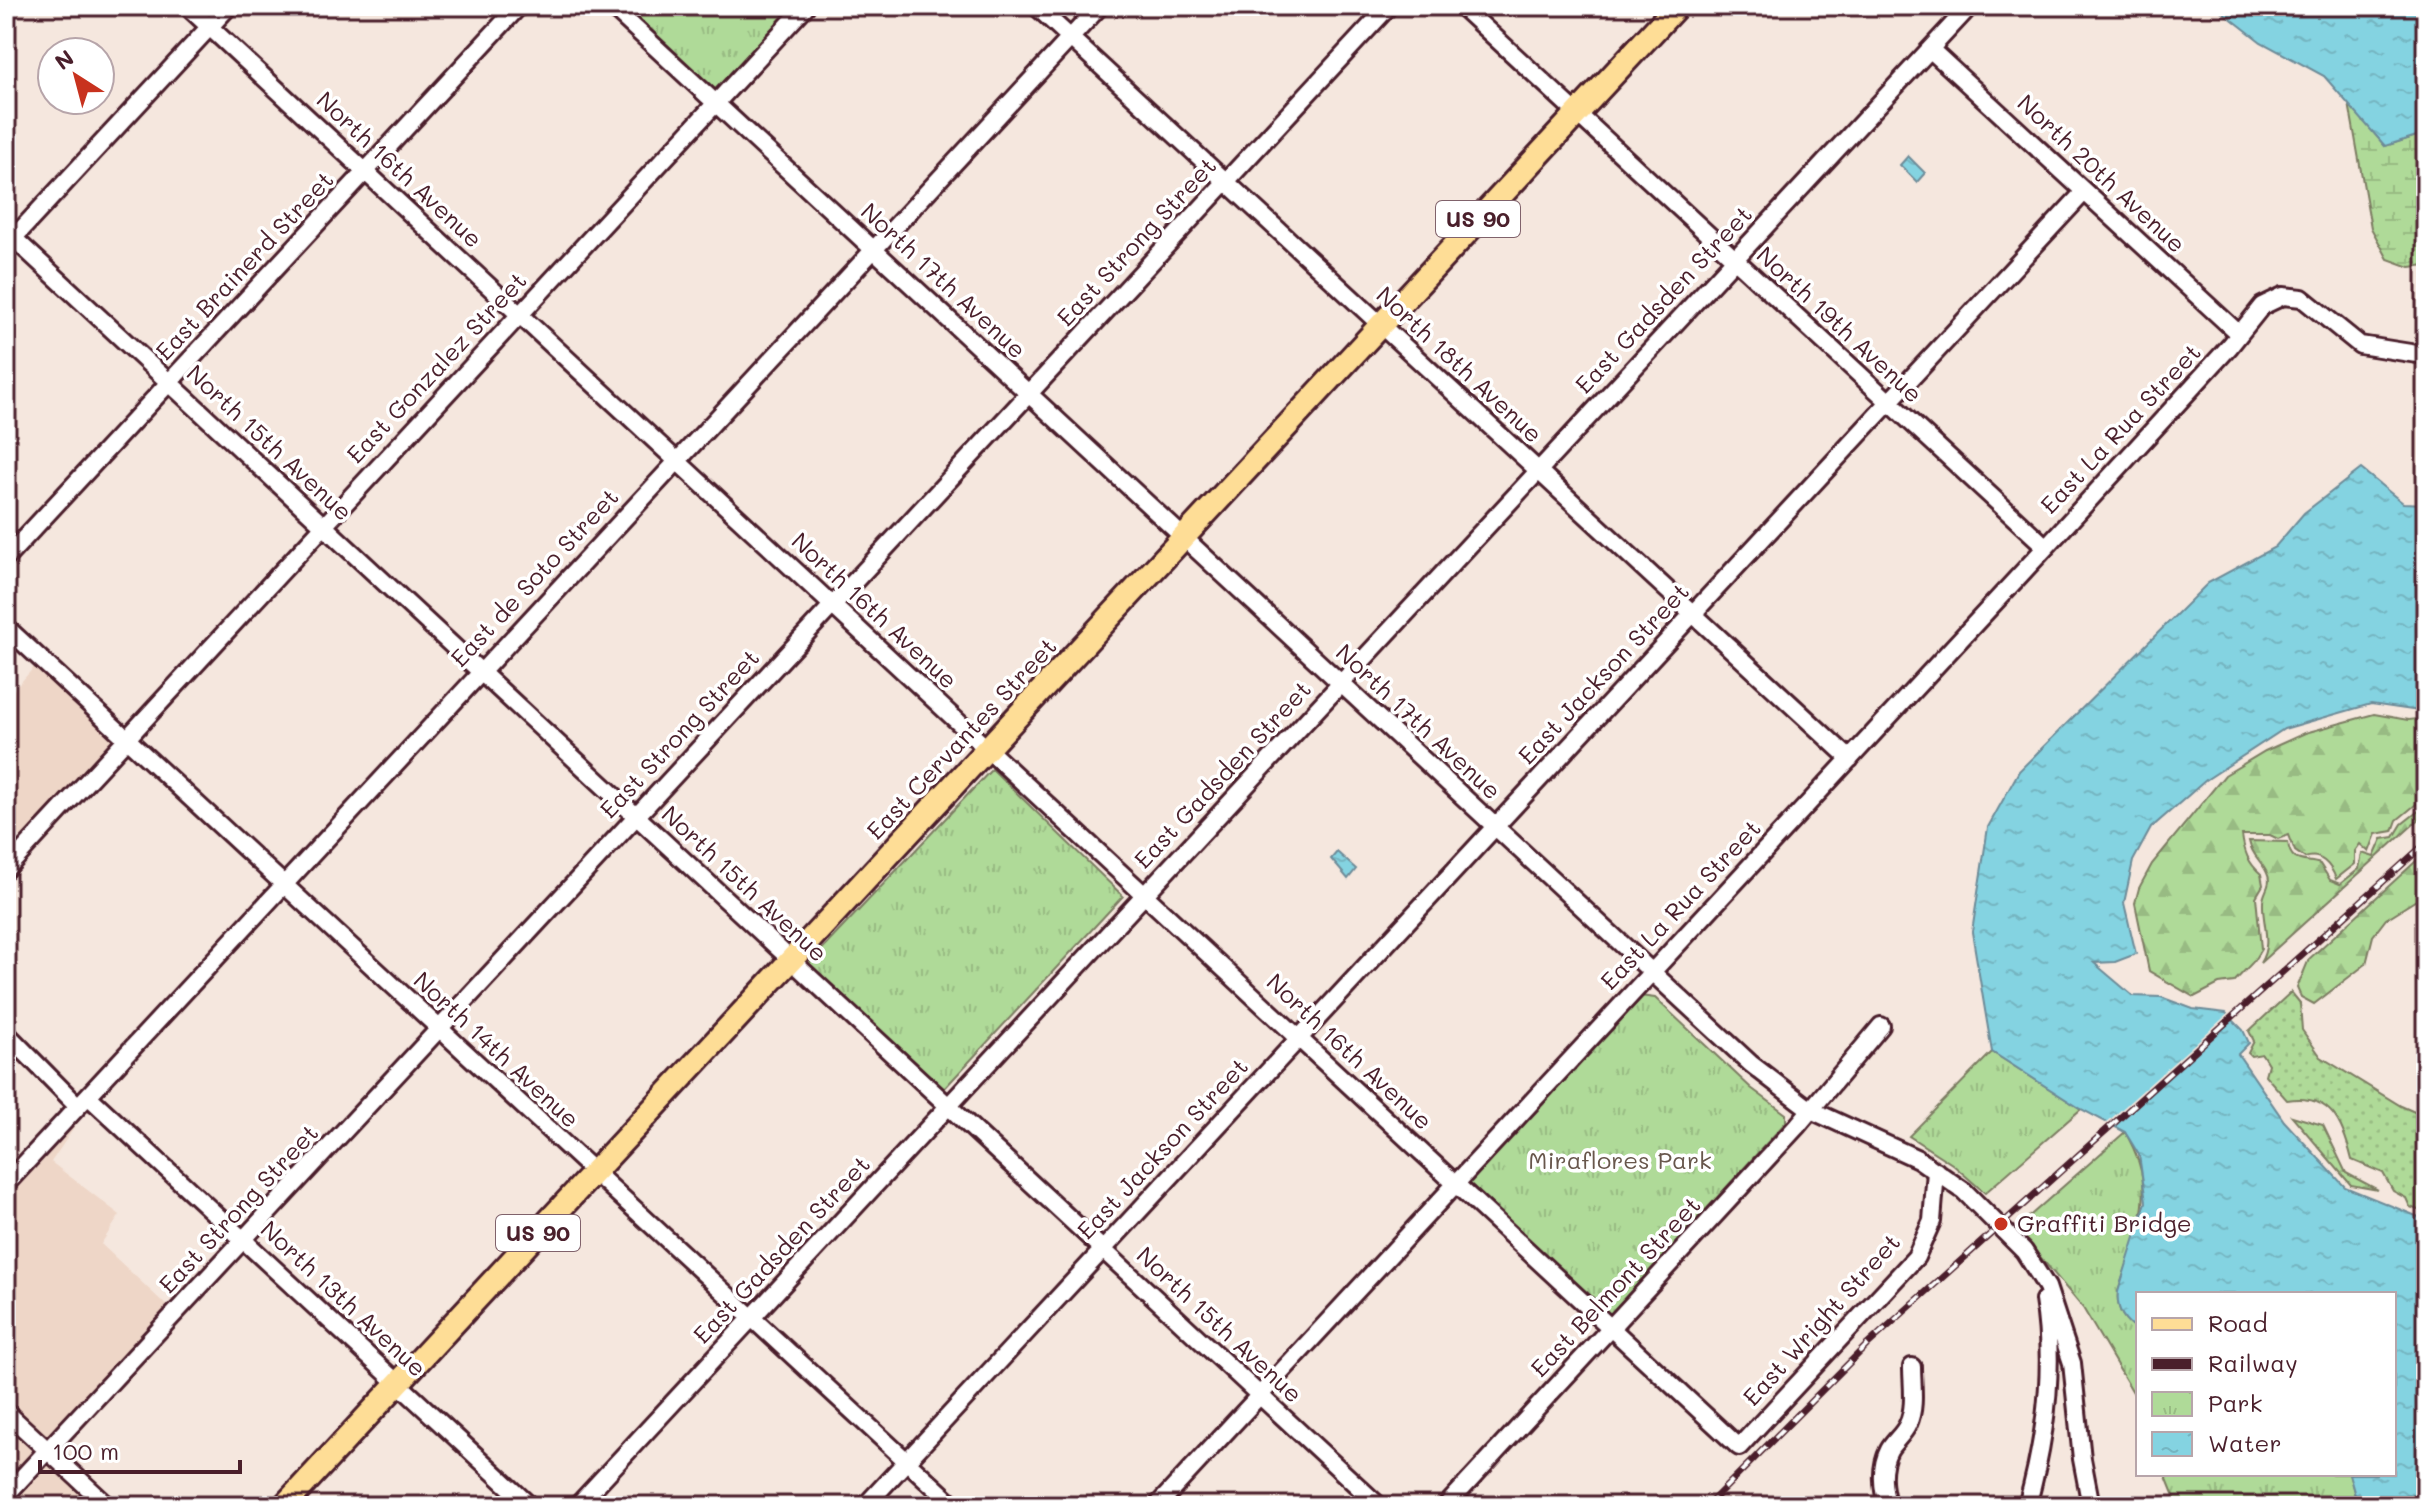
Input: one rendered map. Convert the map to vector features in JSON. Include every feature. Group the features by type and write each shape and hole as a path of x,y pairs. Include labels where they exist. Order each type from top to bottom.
{"main road":[{"name":"East Cervantes Street","path":"284,1506 1677,6"}],"street":[{"name":"North 16th Avenue","path":"187,6 1739,1447"},
{"path":"8,238 229,6"},
{"name":"East Brainerd Street","path":"6,558 519,6"},
{"name":"North 17th Avenue","path":"611,6 1751,1064 1811,1110 1918,1159 2001,1225 2037,1267 2056,1309 2072,1363 2085,1483 2091,1506"},
{"name":"East Gonzalez Street","path":"6,869 806,6"},
{"name":"North 18th Avenue","path":"1036,6 1850,759"},
{"name":"East de Soto Street","path":"6,1184 1100,6"},
{"name":"East Strong Street","path":"6,1495 1389,6"},
{"name":"North 19th Avenue","path":"1461,6 2046,547"},
{"name":"East Gadsden Street","path":"577,1506 1970,6"},
{"name":"North 20th Avenue","path":"1930,49 2239,334"},
{"name":"East Jackson Street","path":"865,1506 2084,192"},
{"name":"North 15th Avenue","path":"8,238 324,526 1379,1506"},
{"name":"East La Rua Street","path":"1157,1506 2046,547 2262,306 2273,299 2292,296 2311,304 2360,345 2423,355"},
{"name":"North 14th Avenue","path":"6,627 955,1506"},
{"name":"East Belmont Street","path":"1446,1506 1811,1110 1881,1026"},
{"name":"North 13th Avenue","path":"6,1033 244,1239 530,1506"},
{"name":"East Wright Street","path":"1739,1447 1916,1257 1930,1228 1936,1171"},
{"path":"2027,1506 2045,1417 2049,1346 2037,1267"},
{"path":"1888,1506 1883,1492 1884,1466 1889,1450 1908,1424 1913,1402 1912,1367"},
{"path":"6,1412 108,1506"}],"shaded area":[{"path":"36,665 116,739 23,839 6,823 6,699"},
{"path":"89,1106 51,1162 120,1215 101,1244 169,1308 46,1440 6,1403 6,1195"},
{"path":"6,1421 37,1450 6,1484"},
{"path":"49,1461 98,1506 6,1506"}],"green space":[{"path":"621,6 795,6 715,94"},
{"path":"2349,103 2385,146 2426,133 2426,265 2410,267 2388,259 2371,228"},
{"path":"2374,714 2408,720 2426,718 2426,796 2397,820 2393,831 2376,834 2369,852 2360,844 2355,851 2355,864 2336,879 2320,858 2305,858 2295,851 2289,835 2278,839 2270,835 2242,835 2247,856 2261,874 2263,885 2256,897 2261,949 2253,962 2234,982 2219,984 2194,997 2149,971 2135,903 2139,888 2152,864 2225,775 2265,751 2305,733"},
{"path":"992,769 1123,896 942,1091 809,963"},
{"path":"2426,805 2426,813 2260,963 2266,948 2263,898 2269,881 2249,841 2288,842 2295,858 2320,864 2330,880 2340,884 2359,869 2362,853 2374,857 2382,839 2394,837 2402,824"},
{"path":"2426,852 2426,894 2386,919 2373,936 2366,964 2314,1004 2301,997 2297,988 2309,959"},
{"path":"2291,992 2300,1003 2302,1030 2321,1057 2401,1106 2426,1117 2426,1213 2410,1207 2406,1198 2393,1191 2383,1173 2352,1160 2339,1123 2325,1106 2302,1099 2287,1100 2265,1075 2268,1064 2262,1054 2251,1056 2248,1053 2254,1041 2249,1031"},
{"name":"Miraflores Park","path":"1640,996 1655,998 1751,1088 1786,1114 1786,1122 1607,1318 1466,1185"},
{"path":"1992,1052 2081,1109 1985,1193 1952,1164 1909,1136"},
{"path":"2292,1116 2323,1125 2346,1173 2378,1190 2351,1185"},
{"path":"2125,1132 2136,1154 2144,1193 2138,1230 2118,1292 2122,1314 2136,1329 2136,1402 2083,1308 2016,1228"},
{"path":"2166,1476 2350,1476 2358,1506 2178,1506"}],"water":[{"path":"2215,6 2426,6 2426,133 2385,146 2324,76 2261,42"},
{"path":"1908,156 1925,173 1917,182 1900,165"},
{"path":"2361,469 2403,503 2426,504 2426,708 2419,711 2371,704 2284,729 2206,780 2151,828 2133,861 2124,903 2136,954 2115,962 2094,963 2133,996 2161,997 2193,1009 2226,1013 2243,1030 2249,1043 2238,1054 2284,1121 2345,1187 2426,1220 2426,1506 2358,1506 2350,1476 2396,1476 2396,1292 2136,1292 2136,1329 2128,1323 2119,1309 2118,1292 2146,1202 2139,1155 2125,1132 2081,1109 1992,1052 1972,932 1988,827 2019,771 2208,583 2275,547 2304,513"},
{"path":"1337,852 1356,869 1348,879 1331,859"}],"pier":[{"path":"2230,1012 2236,1017 2111,1129 2104,1125"}],"railway":[{"path":"1707,1506 1867,1345 2426,843"}],"place":[{"name":"Graffiti Bridge","path":"2001,1224"}]}
